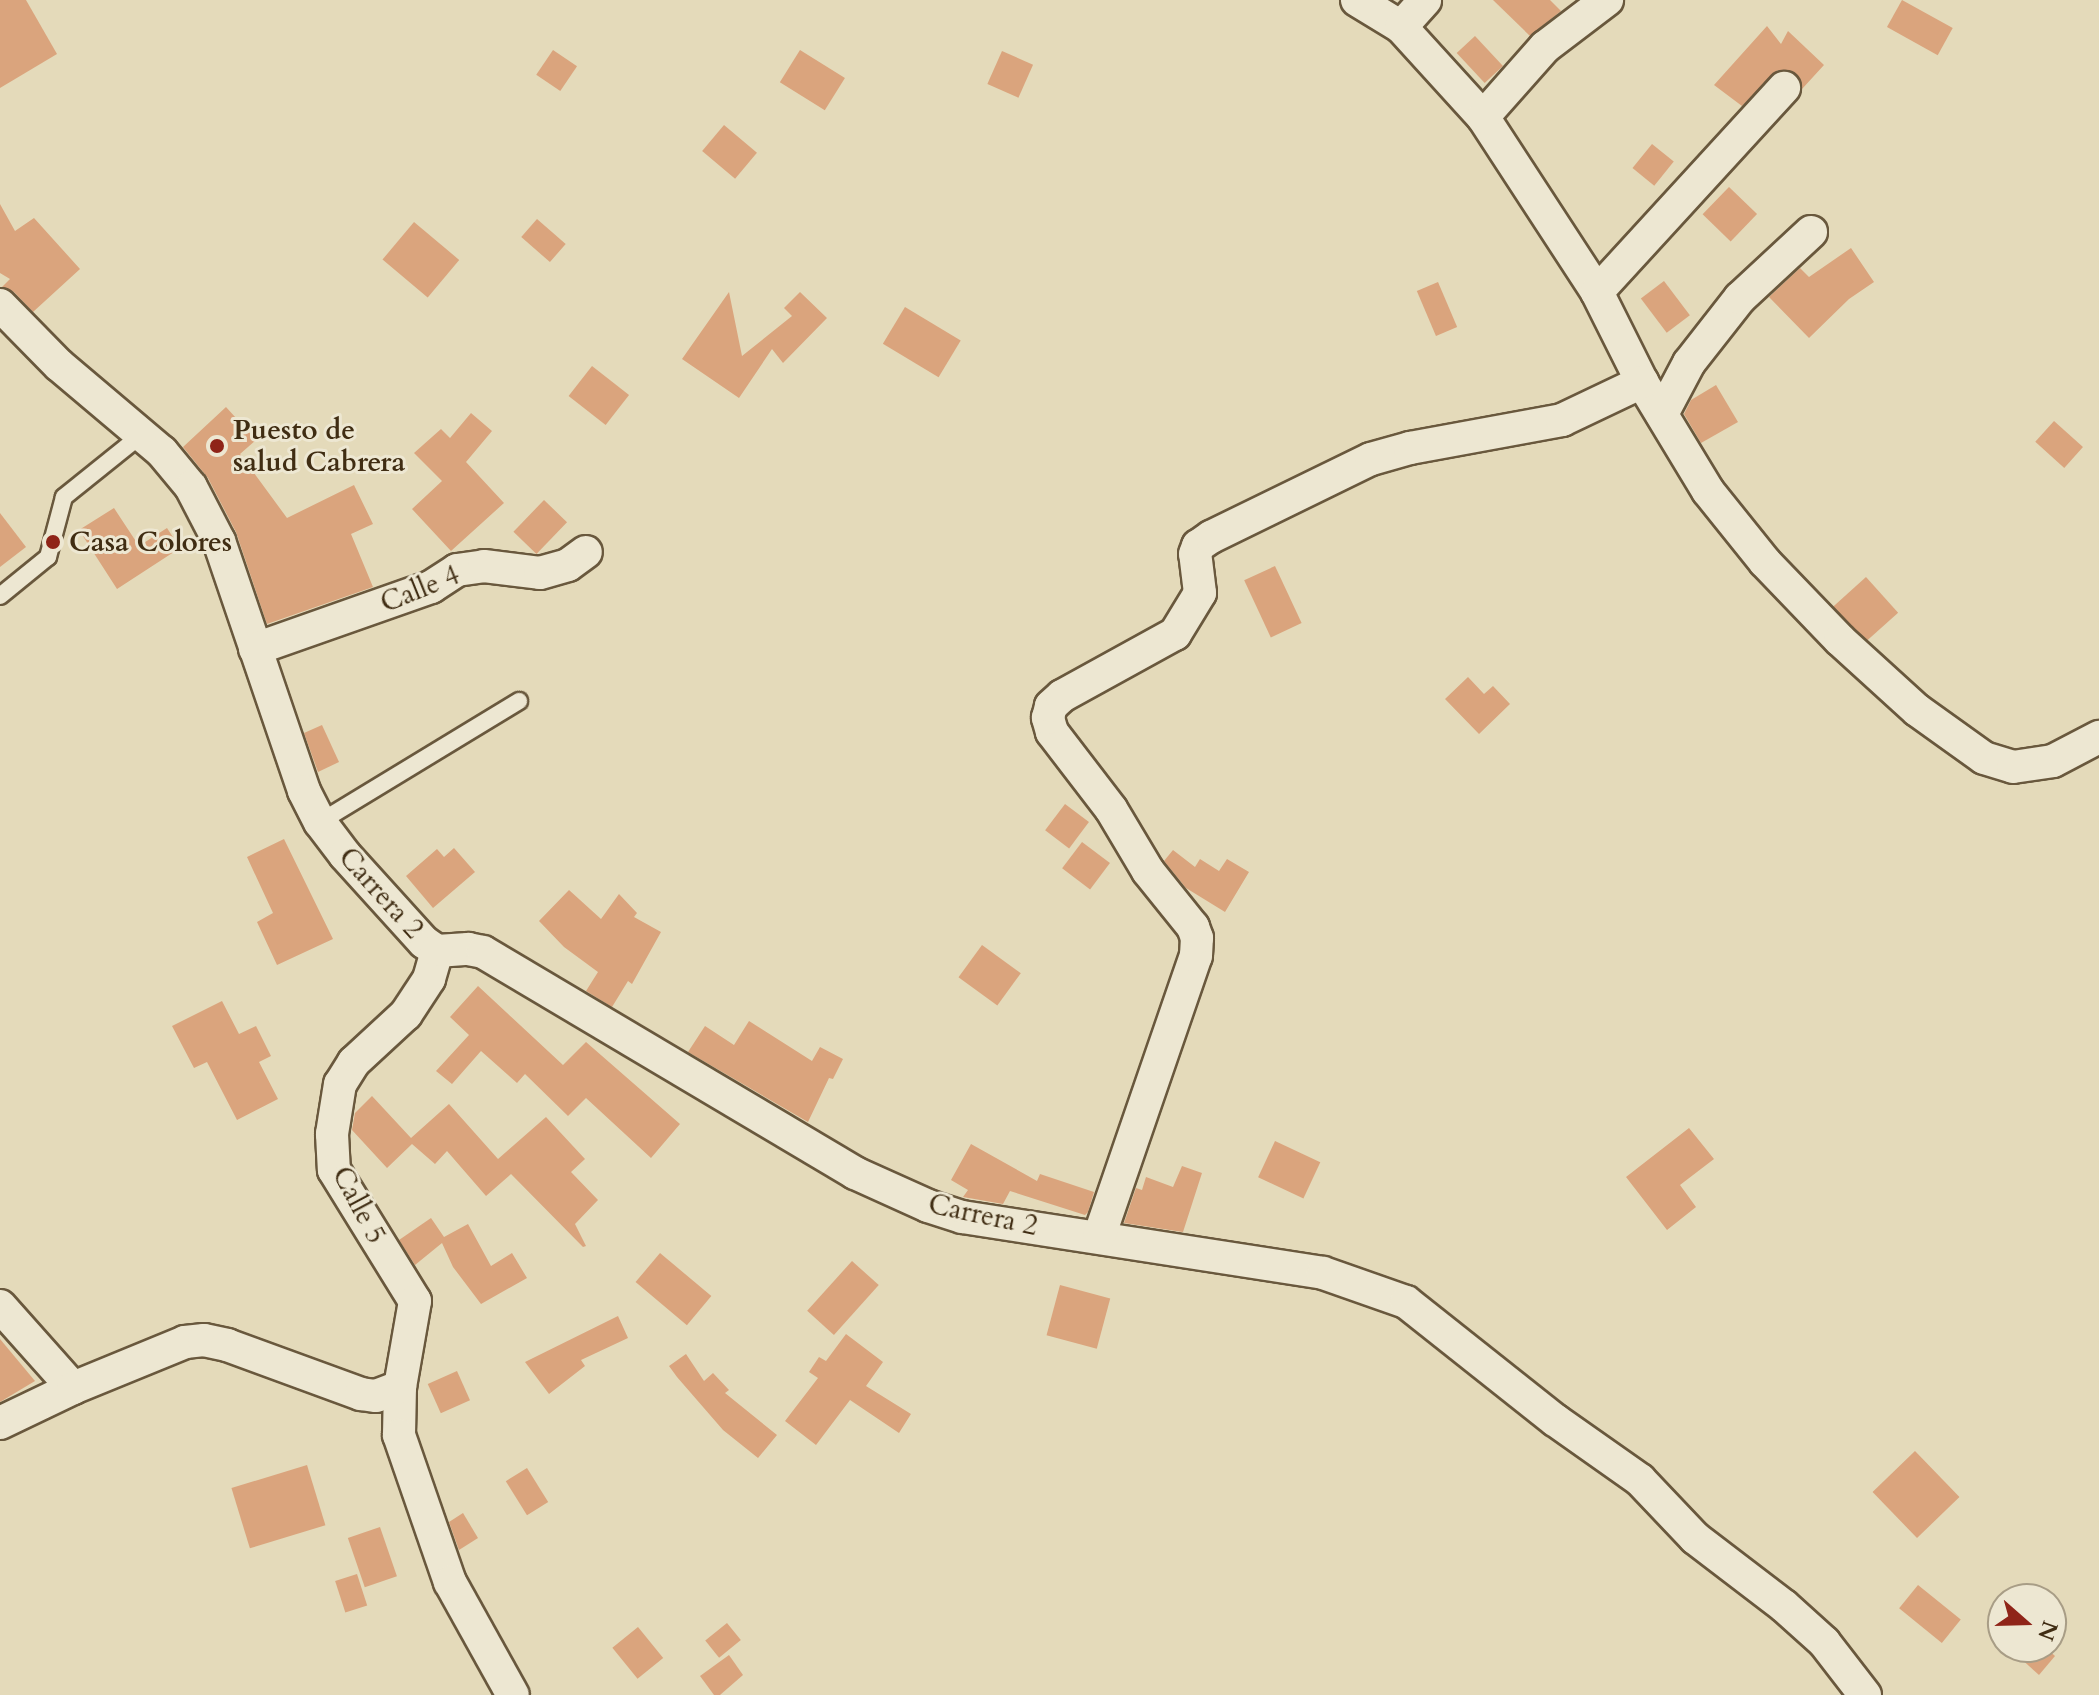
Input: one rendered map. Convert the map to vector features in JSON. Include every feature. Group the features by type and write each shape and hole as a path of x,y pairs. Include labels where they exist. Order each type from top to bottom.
{"street":[{"path":"1357,0 1401,27 1483,117 1597,292 1642,382 1708,491 1765,562 1840,640 1917,710 1984,758 2013,767 2053,761 2099,737"},
{"path":"1401,27 1425,0"},
{"path":"1483,117 1545,47 1607,0"},
{"path":"1597,292 1784,88"},
{"path":"1662,414 1689,363 1740,298 1811,232"},
{"name":"Carrera 2","path":"0,305 59,365 162,452 191,487 219,541 304,791 320,822 354,866 424,942 437,951 468,949 483,952 855,1173 928,1206 962,1217 1323,1273 1406,1302 1555,1420 1640,1480 1695,1538 1784,1606 1824,1642 1865,1695"},
{"path":"1099,1237 1196,956 1197,938 1193,927 1148,871 1111,809 1052,732 1048,718 1051,706 1062,696 1175,634 1200,593 1195,554 1198,546 1211,537 1371,459 1424,445 1562,420 1642,382"},
{"name":"Calle 4","path":"255,649 431,587 457,570 484,566 540,573 568,565 586,552"},
{"name":"Calle 5","path":"437,951 429,979 406,1014 354,1062 340,1084 332,1134 334,1170 415,1301 400,1387 399,1435 450,1582 513,1695"},
{"path":"0,1306 73,1388"},
{"path":"0,1423 73,1388 185,1342 204,1340 361,1394 376,1396 400,1387"}],"lane":[{"path":"0,596 48,557 64,497 141,435"},
{"path":"320,822 519,701"}],"building":[{"path":"0,0 26,0 57,54 0,88"},
{"path":"1493,0 1550,0 1561,11 1530,36"},
{"path":"1902,0 1953,28 1938,55 1887,27"},
{"path":"1767,26 1781,44 1788,31 1824,65 1802,89 1796,74 1778,70 1742,106 1714,85"},
{"path":"1475,36 1503,66 1485,83 1457,53"},
{"path":"553,50 577,66 560,91 536,75"},
{"path":"800,50 845,78 825,110 780,82"},
{"path":"1002,51 1033,65 1018,98 987,84"},
{"path":"724,125 757,153 735,179 702,151"},
{"path":"1652,144 1674,162 1654,186 1632,168"},
{"path":"1729,187 1757,214 1731,241 1703,214"},
{"path":"0,204 15,231 34,218 80,269 33,312 14,292 2,287 10,279 0,273"},
{"path":"537,219 566,244 550,262 521,237"},
{"path":"414,222 459,260 428,297 383,260"},
{"path":"1851,248 1874,282 1849,299 1809,338 1769,297 1800,268 1809,277"},
{"path":"1664,281 1690,315 1667,333 1641,298"},
{"path":"1438,282 1457,327 1436,336 1417,291"},
{"path":"729,292 742,356 792,316 784,308 800,292 827,318 783,363 772,349 739,398 682,359"},
{"path":"905,307 961,340 939,377 883,344"},
{"path":"592,366 629,395 606,425 569,396"},
{"path":"1716,385 1738,422 1701,443 1684,414 1691,400"},
{"path":"226,407 256,440 240,454 287,518 354,485 373,524 351,534 373,587 267,624 236,532 208,478 183,447"},
{"path":"471,413 492,431 466,462 504,503 451,551 412,509 442,481 414,453 441,429 450,438"},
{"path":"2054,421 2083,447 2064,468 2035,442"},
{"path":"544,500 567,522 536,554 513,532"},
{"path":"114,508 139,546 167,528 180,548 117,589 79,530"},
{"path":"0,513 26,547 0,567"},
{"path":"1275,566 1302,623 1271,637 1244,580"},
{"path":"1866,577 1898,613 1865,642 1833,606"},
{"path":"1468,677 1484,694 1493,686 1510,704 1479,734 1445,699"},
{"path":"322,725 339,762 318,772 304,733"},
{"path":"1065,804 1089,822 1069,848 1045,830"},
{"path":"284,839 333,939 277,965 257,922 273,913 247,857"},
{"path":"1082,842 1110,863 1090,889 1062,868"},
{"path":"454,848 475,872 433,908 406,876 437,849 444,857"},
{"path":"1173,850 1195,867 1200,859 1219,871 1227,859 1249,872 1225,912 1186,888 1164,861"},
{"path":"569,890 601,919 619,894 637,913 634,917 661,932 632,984 628,981 612,1007 586,991 598,972 564,947 539,921"},
{"path":"982,945 1021,973 997,1006 958,977"},
{"path":"478,986 563,1065 586,1042 680,1124 651,1158 586,1098 568,1116 525,1074 517,1083 481,1051 452,1084 436,1071 469,1035 450,1017"},
{"path":"222,1001 239,1034 256,1026 271,1056 259,1062 278,1099 237,1120 207,1062 194,1068 172,1026"},
{"path":"749,1021 812,1061 820,1047 843,1059 833,1079 829,1078 808,1122 688,1052 705,1026 734,1045"},
{"path":"372,1096 411,1138 449,1104 498,1159 546,1117 585,1159 571,1172 598,1200 575,1224 586,1246 583,1247 511,1174 486,1196 447,1151 435,1164 412,1144 387,1168 352,1130 355,1113"},
{"path":"1689,1128 1714,1159 1680,1185 1696,1207 1667,1230 1626,1177"},
{"path":"1275,1141 1320,1162 1303,1198 1258,1177"},
{"path":"971,1144 1037,1181 1040,1174 1094,1192 1088,1212 1085,1215 1010,1191 1003,1204 963,1197 968,1190 951,1180"},
{"path":"1182,1166 1202,1173 1183,1232 1124,1223 1136,1188 1142,1190 1146,1177 1173,1187"},
{"path":"431,1218 444,1237 468,1224 491,1266 512,1253 527,1278 481,1304 453,1267 442,1243 415,1265 399,1240"},
{"path":"660,1253 711,1296 687,1325 636,1282"},
{"path":"852,1261 879,1285 834,1335 807,1311"},
{"path":"1060,1285 1110,1298 1097,1349 1047,1335"},
{"path":"618,1316 628,1338 581,1360 585,1366 549,1394 525,1362"},
{"path":"846,1334 883,1362 866,1386 911,1414 899,1433 850,1400 816,1445 785,1421 818,1378 809,1372 819,1357 826,1361"},
{"path":"0,1339 35,1381 0,1402"},
{"path":"686,1354 704,1381 713,1373 729,1390 725,1393 777,1435 758,1458 723,1430 669,1366"},
{"path":"457,1371 470,1400 441,1413 428,1384"},
{"path":"1915,1451 1959,1497 1917,1538 1873,1492"},
{"path":"307,1465 325,1525 250,1548 231,1488"},
{"path":"527,1468 548,1502 527,1515 506,1481"},
{"path":"463,1513 478,1538 459,1550 449,1522"},
{"path":"380,1527 397,1576 365,1587 348,1538"},
{"path":"357,1574 367,1605 345,1612 335,1581"},
{"path":"1918,1585 1961,1620 1942,1643 1899,1608"},
{"path":"727,1623 741,1640 719,1658 705,1641"},
{"path":"638,1627 663,1658 638,1679 612,1648"},
{"path":"729,1655 743,1675 720,1695 714,1695 700,1676"},
{"path":"2026,1663 2049,1663 2039,1675"}],"place":[{"name":"Puesto de salud Cabrera","path":"217,446"},
{"name":"Casa Colores","path":"53,542"}]}
